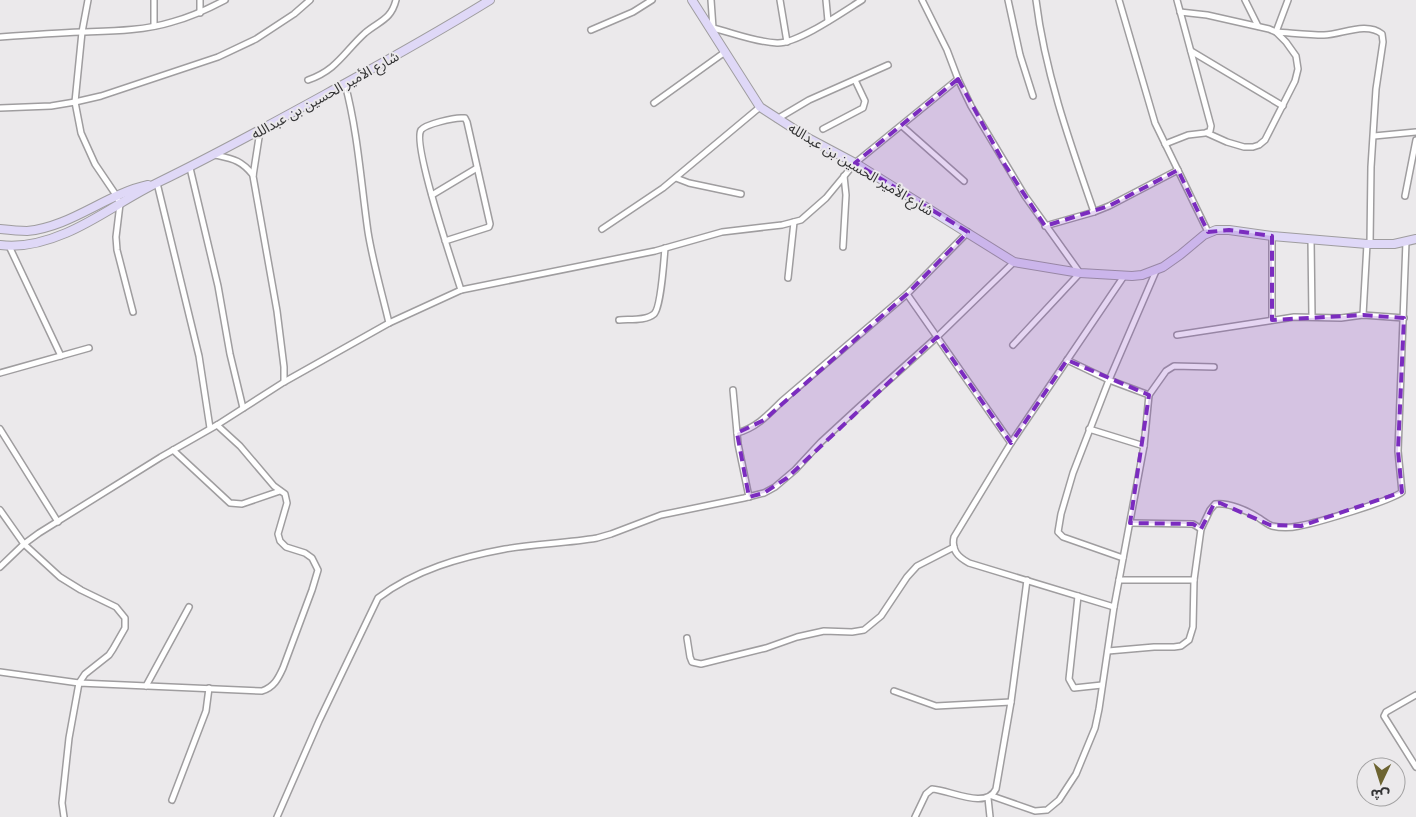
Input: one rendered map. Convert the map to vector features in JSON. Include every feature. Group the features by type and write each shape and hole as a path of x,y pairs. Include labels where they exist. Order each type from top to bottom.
{"street":[{"path":"88,0 82,32 75,102 80,133 95,164 120,204 116,237 117,250 133,312"},
{"path":"154,0 154,26"},
{"path":"200,0 200,13"},
{"path":"0,37 82,32 98,33 154,26 200,13 225,0"},
{"path":"0,108 51,106 101,96 218,57 256,38 294,14 310,0"},
{"path":"308,80 329,70 365,33 390,14 396,0"},
{"name":"شارع الأمير الحسين بن عبدالله","path":"0,245 34,244 66,234 157,183 260,131 421,42 490,0"},
{"path":"591,30 633,12 652,0"},
{"name":"شارع الأمير الحسين بن عبدالله","path":"692,0 760,107 808,138 855,163 1014,262 1080,273 1124,276 1142,275 1156,271"},
{"path":"711,0 711,28 768,42 787,42 828,21 862,0"},
{"path":"780,0 787,42"},
{"path":"826,0 828,21"},
{"path":"922,0 947,50 971,106 1005,165 1045,226 1080,273 1013,345"},
{"path":"1008,0 1020,54 1033,96"},
{"path":"1036,0 1051,76 1094,212"},
{"path":"1119,0 1150,108 1165,144 1208,232"},
{"path":"1177,0 1211,122 1207,133"},
{"path":"1245,0 1258,26"},
{"path":"1276,32 1288,0"},
{"path":"1180,12 1207,15 1258,26 1276,32 1329,35 1366,29 1380,32 1383,35 1376,89 1363,316"},
{"path":"1165,144 1188,135 1207,133 1244,147 1260,145 1268,135 1295,81 1298,63 1293,50 1276,32"},
{"path":"1191,51 1283,106"},
{"path":"654,103 724,52"},
{"path":"777,119 810,100 888,65"},
{"path":"0,567 24,544 174,450 218,425 284,382 389,323 461,290 665,248 722,232 802,220 814,210 855,163 958,79"},
{"path":"823,129 863,108 866,101 855,80"},
{"path":"345,84 351,107 360,165 368,234 389,323"},
{"path":"602,228 676,178 760,107"},
{"path":"445,241 488,227 490,219 468,122 465,118 455,118 423,128 420,134 432,195 445,241 461,290"},
{"path":"902,126 964,181"},
{"path":"260,131 253,176 277,311 284,382"},
{"path":"1374,136 1416,132"},
{"path":"1405,196 1416,140"},
{"path":"215,154 239,161 244,164 253,176"},
{"path":"190,168 218,286 230,354 243,408"},
{"path":"432,195 477,168"},
{"path":"1045,226 1094,212 1178,170"},
{"path":"843,248 846,195 844,176"},
{"path":"676,178 689,183 741,194"},
{"path":"157,183 199,356 210,428"},
{"name":"شارع الأمير الحسين بن عبدالله","path":"0,229 29,230 40,228 73,217 134,188 157,183"},
{"path":"788,278 794,222"},
{"path":"1123,558 1063,537 1058,532 1059,521 1089,429 1156,271 1172,262 1208,232 1229,230 1311,240 1368,244 1389,244 1416,239"},
{"path":"736,433 764,420 782,401 907,294 968,232"},
{"path":"1272,236 1272,320"},
{"path":"1311,240 1312,317"},
{"path":"1108,651 1154,646 1174,647 1186,644 1191,637 1193,627 1194,580 1201,529 1212,506 1218,504 1230,506 1250,513 1270,525 1301,526 1400,494 1403,490 1398,451 1406,242"},
{"path":"9,246 61,356"},
{"path":"619,320 649,317 655,314 659,305 665,248"},
{"path":"277,817 286,793 378,598 392,588 432,568 480,554 597,538 661,514 764,493 787,478 821,442 937,338 1014,262"},
{"path":"1114,608 969,563 958,556 954,547 954,537 1011,443 1124,276"},
{"path":"907,294 1011,443"},
{"path":"1178,335 1272,320 1363,316 1404,318"},
{"path":"0,373 89,348"},
{"path":"1067,360 1109,380 1149,395"},
{"path":"915,817 926,794 932,789 979,799 990,797 1035,811 1047,810 1059,800 1076,774 1095,728 1114,608 1144,446 1149,395 1166,371 1174,366 1214,367"},
{"path":"733,390 736,433 749,497"},
{"path":"0,672 79,683 209,688 252,692 269,689 274,685 278,680 318,570 316,562 305,552 286,547 280,541 278,534 288,499 285,494 218,425"},
{"path":"0,429 58,522"},
{"path":"1089,429 1144,446"},
{"path":"174,450 230,503 242,504 280,491"},
{"path":"0,510 24,544 60,577 81,590 116,607 125,618 125,628 113,649 102,661 85,674 79,683 69,738 62,803 64,817"},
{"path":"1130,523 1193,524 1201,529"},
{"path":"687,638 692,662 700,664 766,648 798,636 824,631 852,632 864,630 880,616 917,566 954,547"},
{"path":"990,817 990,797 996,789 1011,702 1027,580"},
{"path":"1119,580 1194,580"},
{"path":"1078,596 1068,679 1074,688 1102,685"},
{"path":"146,686 189,607"},
{"path":"172,800 206,711 209,688"},
{"path":"894,692 936,706 1011,702"},
{"path":"1416,695 1386,712 1384,716 1416,767"}],"highlighted area":[{"path":"958,79 1005,165 1045,226 1109,206 1178,170 1208,232 1229,230 1272,236 1272,320 1363,315 1404,318 1398,451 1402,492 1301,526 1270,525 1220,503 1214,504 1201,529 1193,524 1130,523 1149,395 1067,360 1011,443 937,337 787,478 764,493 749,497 737,433 764,420 907,294 968,232 855,163"}]}
